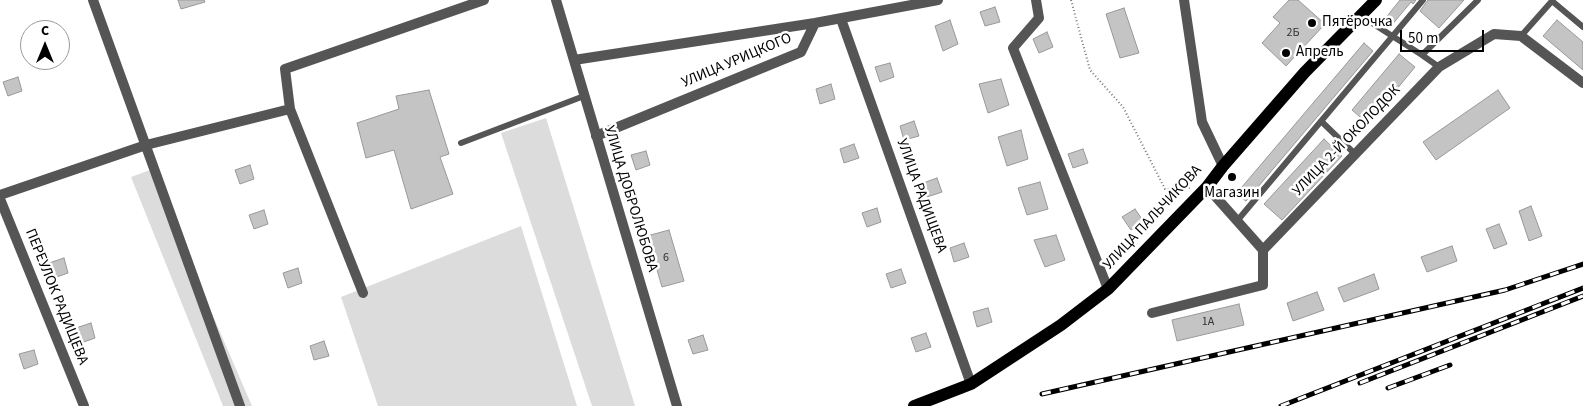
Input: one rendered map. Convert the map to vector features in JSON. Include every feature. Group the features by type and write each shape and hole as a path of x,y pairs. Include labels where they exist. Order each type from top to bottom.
{"main road":[{"name":"УЛИЦА ПАЛЬЧИКОВА","path":"914,406 971,384 1061,325 1108,289 1207,187 1305,72 1376,0"}],"street":[{"path":"93,0 240,406"},
{"path":"363,293 290,109 285,69 484,0"},
{"name":"УЛИЦА ДОБРОЛЮБОВА","path":"556,0 677,406"},
{"path":"574,60 841,19 938,0"},
{"path":"1036,0 1038,18 1013,48 1108,289"},
{"path":"1184,0 1202,122 1223,166"},
{"name":"УЛИЦА РАДИЩЕВА","path":"841,19 971,384"},
{"name":"УЛИЦА УРИЦКОГО","path":"596,136 802,52 815,23"},
{"name":"УЛИЦА 2-Й ОКОЛОДОК","path":"1263,250 1439,67 1494,34 1522,36"},
{"path":"1522,36 1583,83"},
{"path":"0,195 146,145 290,109"},
{"path":"1152,312 1262,285 1263,250 1207,187"},
{"name":"ПЕРЕУЛОК РАДИЩЕВА","path":"0,199 84,406"}],"lane":[{"path":"1237,221 1423,0"},
{"path":"1422,55 1478,0"},
{"path":"1522,36 1552,1 1583,27"},
{"path":"1360,16 1439,67"},
{"path":"462,143 584,96"},
{"path":"1321,121 1355,154"}],"path":[{"path":"1071,0 1090,70 1123,107 1165,189 1207,187"}],"shaded area":[{"path":"546,118 635,406 592,406 501,133"},
{"path":"150,170 252,406 223,406 131,177"},
{"path":"521,226 577,406 378,406 341,297"}],"building":[{"path":"178,0 204,0 205,2 181,9"},
{"path":"1289,0 1298,0 1325,24 1286,66 1262,43 1280,23 1273,17"},
{"path":"1400,0 1416,0 1413,4 1411,2 1391,26 1384,20"},
{"path":"1428,0 1464,0 1439,28 1420,11"},
{"path":"995,7 1000,22 985,26 980,12"},
{"path":"1124,8 1139,53 1120,58 1106,14"},
{"path":"950,20 958,44 943,51 935,26"},
{"path":"1557,20 1583,42 1583,70 1543,36"},
{"path":"1047,32 1053,47 1039,53 1033,39"},
{"path":"1364,43 1373,51 1246,201 1236,194"},
{"path":"1399,54 1415,67 1368,124 1352,110"},
{"path":"890,63 894,77 880,82 875,67"},
{"path":"18,77 22,91 8,96 3,82"},
{"path":"1001,79 1009,105 988,113 979,84"},
{"path":"831,84 835,99 820,104 816,89"},
{"path":"429,90 449,154 440,157 453,194 411,209 394,150 366,158 357,123 399,109 396,96"},
{"path":"1498,90 1510,108 1436,160 1423,142"},
{"path":"914,121 919,136 904,140 900,126"},
{"path":"1021,130 1028,159 1007,166 998,137"},
{"path":"1324,139 1342,156 1282,220 1264,204"},
{"path":"854,144 859,158 844,163 840,149"},
{"path":"1083,149 1088,163 1073,168 1068,154"},
{"path":"646,151 650,165 636,170 631,155"},
{"path":"250,165 254,179 240,184 235,170"},
{"path":"937,178 942,192 927,197 923,183"},
{"path":"1040,182 1048,209 1027,215 1018,188"},
{"path":"1531,206 1542,236 1529,241 1519,211"},
{"path":"877,208 881,222 867,227 862,213"},
{"path":"1135,209 1144,222 1131,230 1122,217"},
{"path":"264,210 268,224 254,229 249,215"},
{"path":"1499,224 1507,244 1494,249 1486,229"},
{"path":"669,230 684,281 662,287 647,236"},
{"path":"1056,235 1065,260 1045,267 1034,240"},
{"path":"964,243 969,257 954,262 950,248"},
{"path":"1452,246 1457,261 1427,272 1421,257"},
{"path":"64,258 68,273 54,278 49,263"},
{"path":"298,268 302,283 288,288 283,273"},
{"path":"901,269 906,283 891,288 886,274"},
{"path":"1374,274 1379,289 1344,302 1338,288"},
{"path":"1317,292 1324,310 1293,321 1287,303"},
{"path":"1239,304 1244,325 1177,341 1172,320"},
{"path":"988,308 992,322 977,327 973,312"},
{"path":"91,323 95,338 81,343 76,328"},
{"path":"926,333 931,347 916,352 911,338"},
{"path":"703,335 708,350 693,354 688,340"},
{"path":"324,341 329,356 314,360 310,346"},
{"path":"34,350 38,364 24,369 19,354"}],"railway":[{"path":"1042,394 1505,290 1583,264"},
{"path":"1281,406 1583,288"},
{"path":"1360,383 1583,296"},
{"path":"1388,388 1450,365"}],"place":[{"name":"Пятёрочка","path":"1312,23"},
{"name":"Апрель","path":"1286,53"},
{"name":"Магазин","path":"1232,177"}]}
